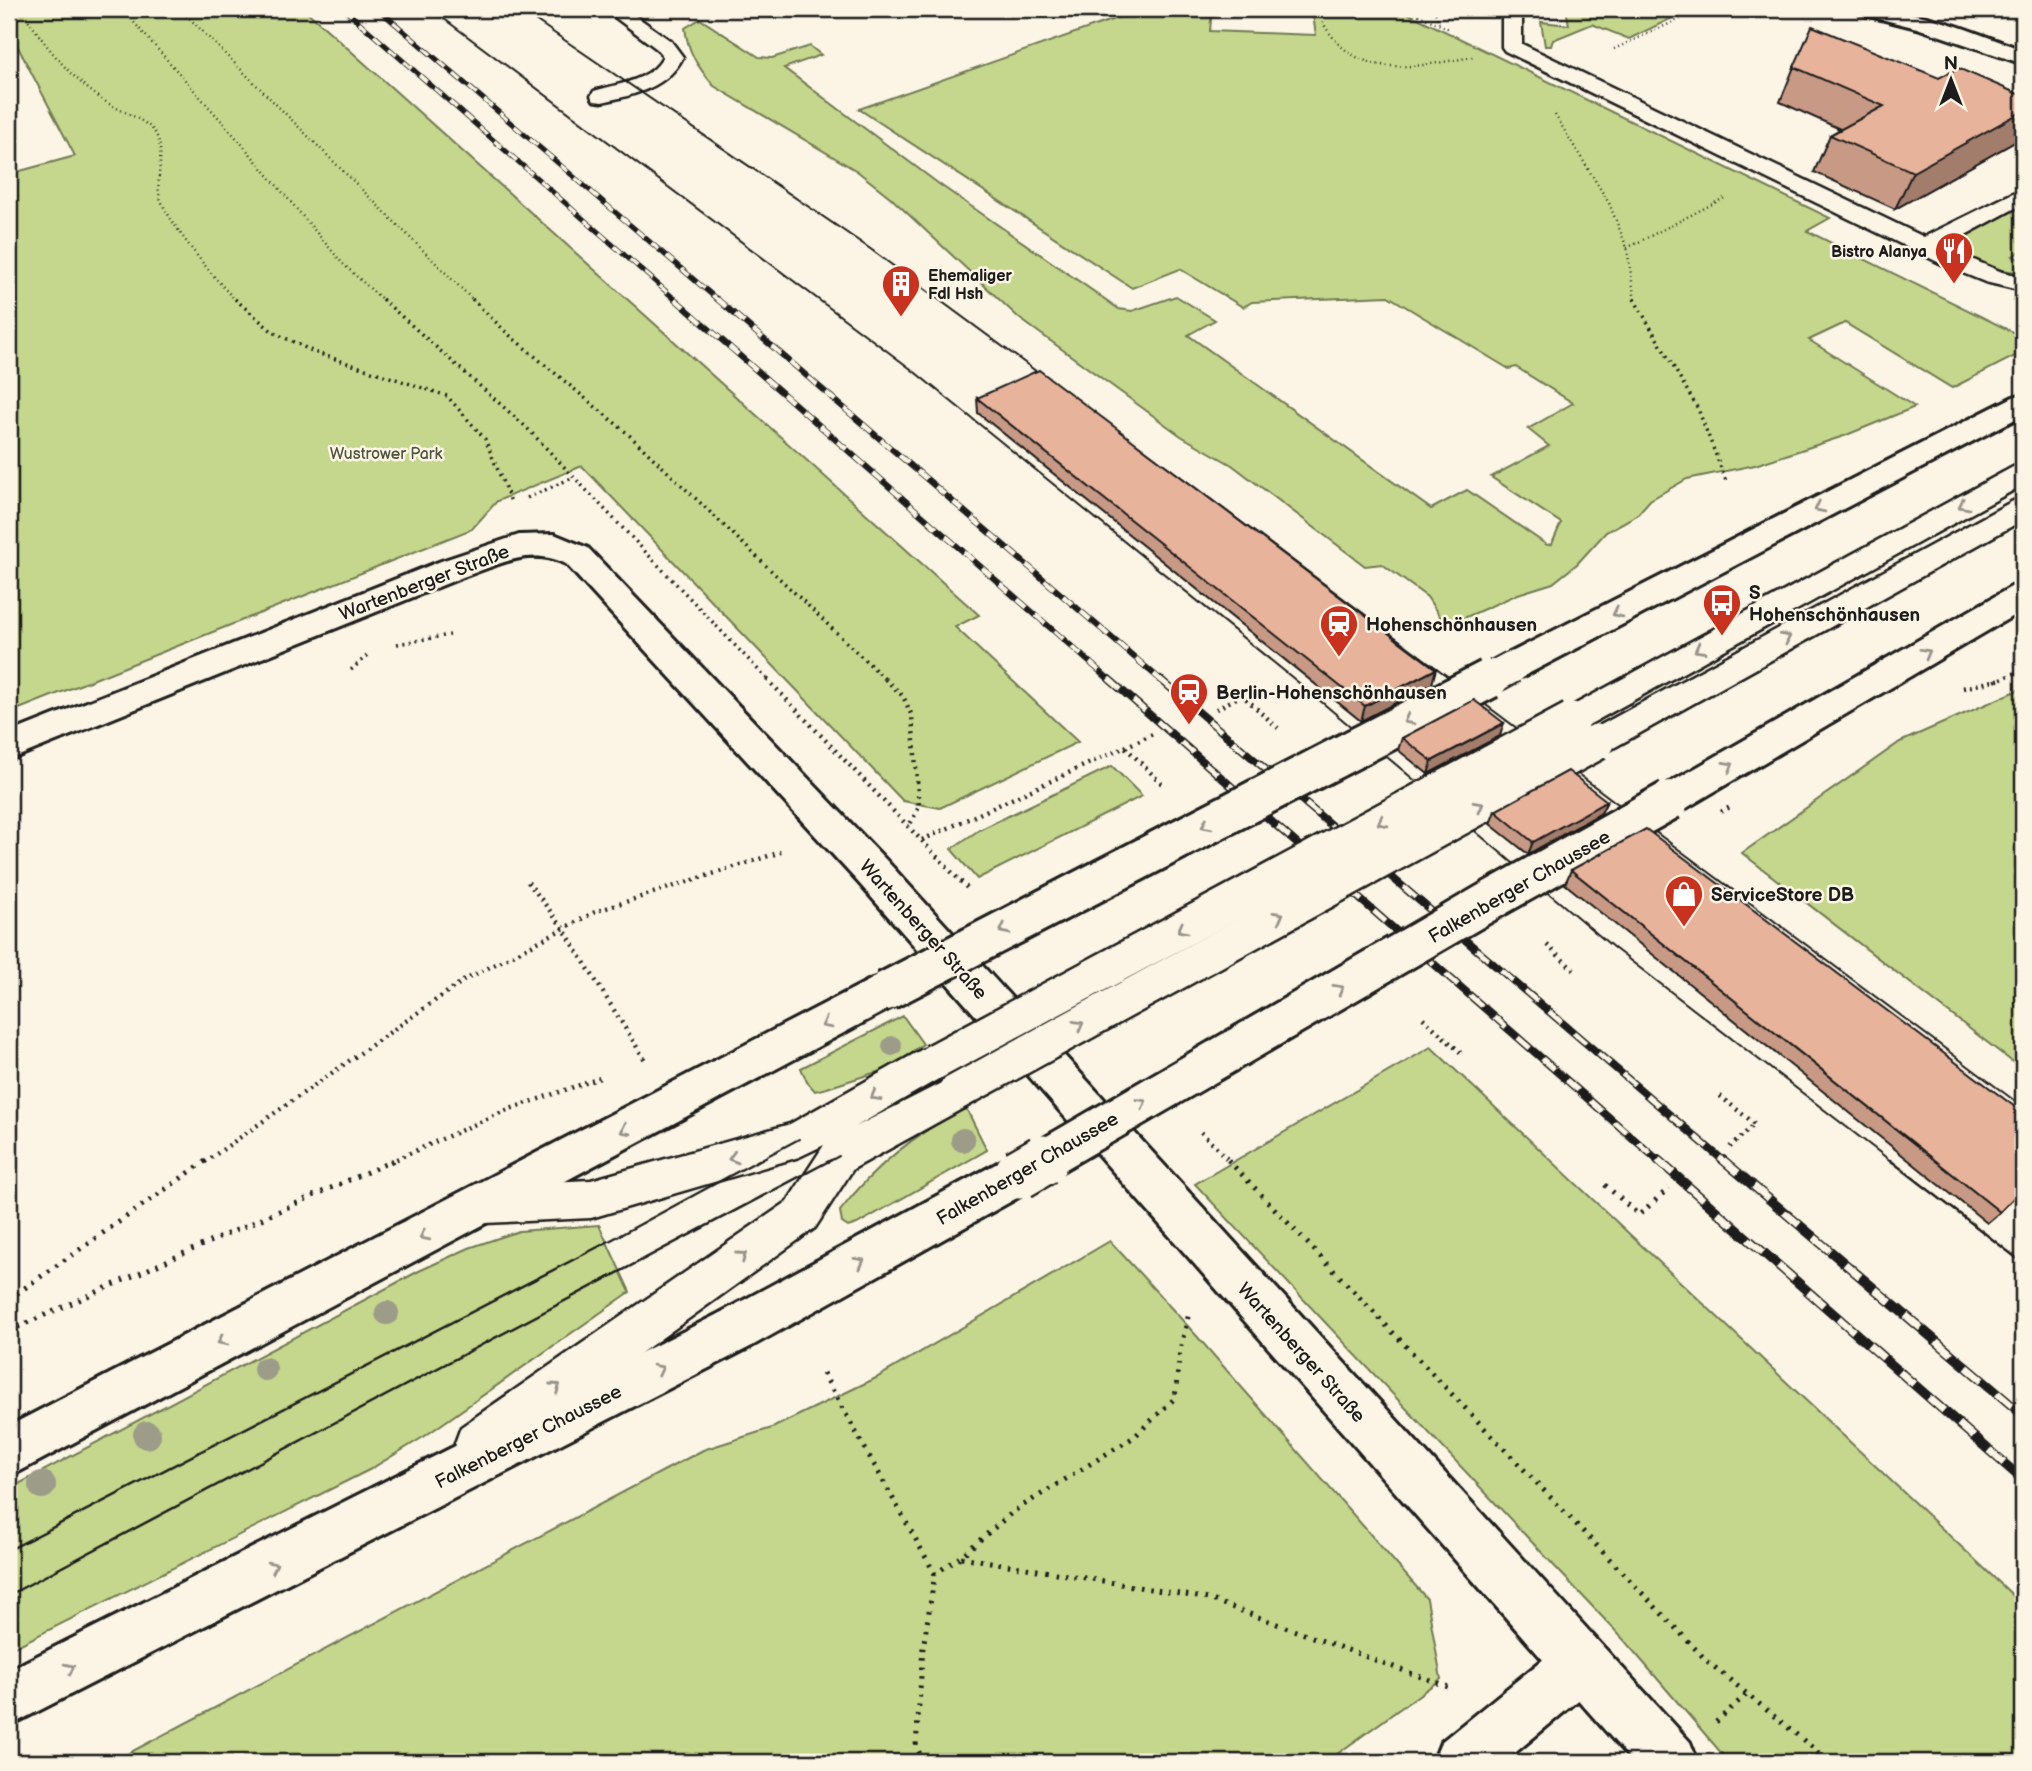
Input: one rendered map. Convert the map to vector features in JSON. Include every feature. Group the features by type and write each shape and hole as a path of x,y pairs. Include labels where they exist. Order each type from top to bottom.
{"main road":[{"path":"1869,9 1925,23 2023,57"},
{"path":"9,1452 886,991 2023,403"},
{"name":"Wartenberger Straße","path":"9,747 402,589 519,546 554,545 577,556 872,871 1580,1664 1671,1762"},
{"name":"Falkenberger Chaussee","path":"9,1699 735,1330 1019,1174 2023,595"},
{"path":"1461,1762 1580,1664"}],"lane":[{"path":"602,96 654,78 670,65 673,57 664,45 614,9"},
{"path":"1511,9 1512,47 1770,174 1997,278 2023,284"},
{"path":"1926,246 2023,195"},
{"path":"1585,731 2023,473"},
{"path":"485,1204 591,1199 799,1139 944,1077 1585,731 2023,508"},
{"path":"380,1511 801,1215 839,1156 944,1077"}],"path":[{"path":"21,9 38,34 79,82 96,96 152,129 157,136 160,150 159,194 167,214 228,293 273,331 314,352 447,396 485,439 512,504"},
{"path":"122,9 241,143 343,264 526,427 970,890"},
{"path":"180,9 508,334 628,433 902,696 912,716 919,807 909,827"},
{"path":"1318,9 1320,22 1346,54 1367,64 1398,66 1474,57"},
{"path":"1406,9 1449,29"},
{"path":"1434,9 1439,25"},
{"path":"1563,71 1702,9"},
{"path":"1549,106 1599,183 1627,248 1632,296 1698,409 1726,481"},
{"path":"1627,248 1770,174"},
{"path":"524,499 574,477"},
{"path":"390,645 450,635"},
{"path":"1959,689 2010,677 2023,670"},
{"path":"1216,709 1242,695 1270,721"},
{"path":"939,834 1155,733"},
{"path":"1125,747 1158,779"},
{"path":"9,1299 463,981 597,911 781,852"},
{"path":"528,881 564,928 627,1035 646,1061 634,1066"},
{"path":"1547,945 1577,973"},
{"path":"1423,1018 1461,1053"},
{"path":"9,1331 507,1110 608,1074"},
{"path":"1720,1096 1755,1124 1730,1147"},
{"path":"1200,1130 1707,1661 1830,1762"},
{"path":"1605,1185 1639,1215 1669,1188"},
{"path":"935,1574 960,1557 1014,1511 1133,1437 1175,1398 1189,1313"},
{"path":"823,1373 935,1574 923,1648 916,1746 924,1762"},
{"path":"960,1557 1209,1599 1457,1690"}],"green space":[{"name":"Wustrower Park","path":"9,9 304,9 979,615 955,627 1078,742 940,808 903,801 582,466 497,501 472,529 9,713 9,174 75,156 9,30"},
{"path":"1143,9 1212,9 1210,31 1316,35 1312,9 1399,9 1830,218 1807,231 2023,337 2023,352 1952,388 1845,323 1809,340 1915,407 1844,436 1755,465 1687,479 1650,500 1637,515 1606,532 1577,564 1553,583 1518,594 1446,626 1427,597 1382,564 1365,566 1232,465 1181,436 1019,318 890,197 857,171 714,86 695,59 685,28 700,19 759,57 772,58 810,46 821,55 784,68 939,184 1119,309 1132,311 1176,296 1215,320 1188,335 1431,509 1467,490 1547,545 1552,544 1561,523 1491,477 1549,446 1528,429 1573,403 1516,367 1509,369 1388,296 1252,302 1243,307 1180,269 1132,288 859,109"},
{"path":"1566,9 1641,9 1642,12 1674,14 1675,9 1689,10 1629,39 1592,24 1553,40 1551,46 1545,46 1541,22 1569,25"},
{"path":"2023,202 2023,250 2013,256 2023,261 2023,272 1989,267 1967,255 1962,248 1966,236"},
{"path":"2023,688 2023,1070 1742,853 1900,742"},
{"path":"1112,766 1142,796 977,879 951,849 979,830"},
{"path":"903,1016 923,1044 913,1051 911,1061 815,1091 807,1082 801,1068"},
{"path":"1431,1047 2023,1605 2023,1762 1729,1762 1624,1640 1195,1184"},
{"path":"966,1108 987,1150 857,1224 848,1227 842,1223 840,1211 881,1166 930,1128"},
{"path":"599,1225 630,1292 425,1436 369,1470 9,1650 9,1489 419,1271 469,1248 519,1231"},
{"path":"1110,1241 1427,1599 1441,1679 1326,1762 112,1762 703,1450 772,1428 876,1378"}],"building":[{"path":"1812,26 1939,78 1958,68 2023,96 2023,111 1913,172 1830,135 1884,106 1794,67"},
{"path":"1039,370 1436,669 1365,706 977,398"},
{"path":"1474,700 1504,723 1432,761 1402,738"},
{"path":"1568,771 1607,801 1533,842 1495,811"},
{"path":"1646,829 2023,1113 2023,1188 2000,1212 1571,870"}],"tram line":[{"path":"431,9 911,369 1299,683 1614,948 1892,1162"},
{"path":"519,9 869,248 1052,383"},
{"path":"1137,444 2023,1107"},
{"path":"756,1162 799,1139"},
{"path":"828,1162 839,1156"},
{"path":"9,1550 598,1247 759,1160"},
{"path":"9,1595 831,1160"},
{"path":"1890,1160 2023,1263"}],"railway":[{"path":"344,9 677,301"},
{"path":"378,9 719,301"},
{"path":"675,299 1111,681"},
{"path":"717,299 1162,681"},
{"path":"1109,679 1660,1162"},
{"path":"1160,679 1725,1162"},
{"path":"1658,1160 2023,1480"},
{"path":"1723,1160 2023,1415"}],"place":[{"name":"Bistro Alanya","path":"1954,285"},
{"name":"Ehemaliger Fdl Hsh","path":"901,318"},
{"name":"S Hohenschönhausen","path":"1722,637"},
{"name":"Hohenschönhausen","path":"1339,658"},
{"name":"Berlin-Hohenschönhausen","path":"1189,726"},
{"name":"ServiceStore DB","path":"1684,928"}]}
